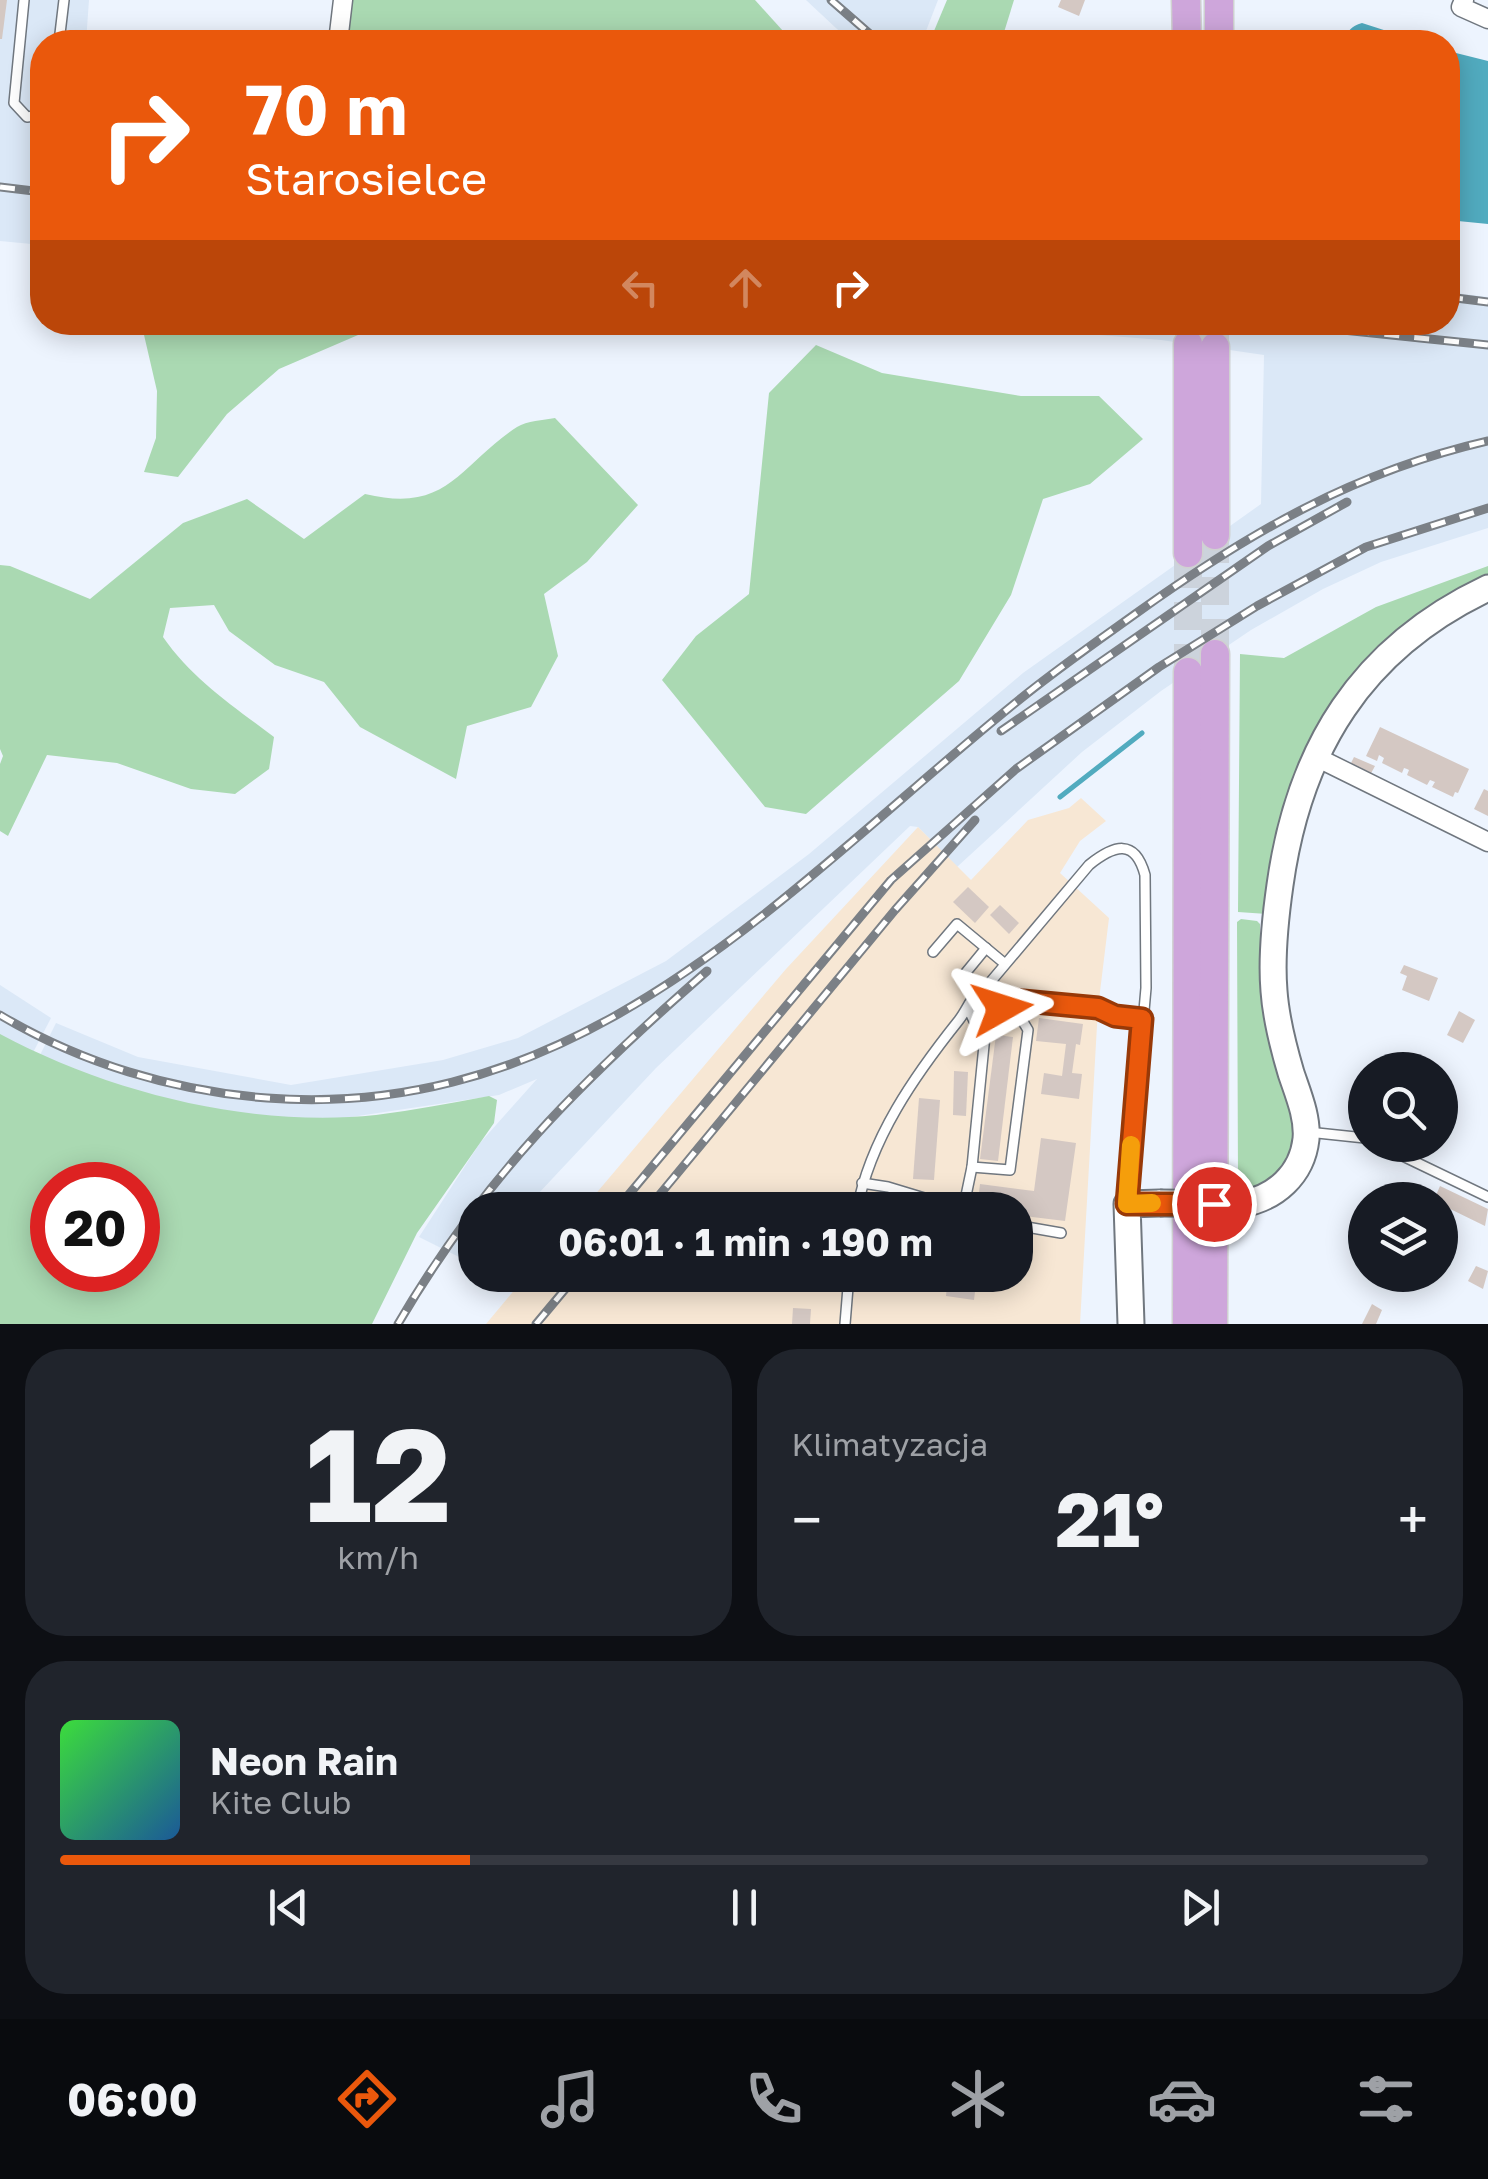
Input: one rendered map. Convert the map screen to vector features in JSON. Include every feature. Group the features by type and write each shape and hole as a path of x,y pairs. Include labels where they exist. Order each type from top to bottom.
{"main road":[{"path":"1186,0 1187,30"},
{"path":"1188,553 1201,345 1215,534"},
{"path":"1213,1324 1215,654"},
{"path":"1186,1324 1188,672"}],"street":[{"path":"339,30 343,0"},
{"path":"1462,4 1488,18"},
{"path":"1132,1324 1127,1204 1259,1201 1286,1182 1302,1156 1304,1114 1279,1031 1272,955 1288,834 1314,756 1334,719 1382,660 1434,617 1488,588"},
{"path":"1314,756 1488,842"}],"lane":[{"path":"24,0 14,103 30,117"},
{"path":"60,30 64,0"},
{"path":"860,1192 892,1117 972,998 982,992 1105,852 1121,848 1134,852 1145,875 1142,1019 1127,1204"},
{"path":"933,952 957,924 1004,963"},
{"path":"963,976 986,948"},
{"path":"972,1167 1010,1170 1028,1030 1022,1019 1001,1008 993,994 982,992"},
{"path":"968,1008 974,1021 986,1025 993,1023 1001,1008 1013,1000 1098,1008 1115,1016 1142,1019"},
{"path":"967,1192 986,1025"},
{"path":"1306,1132 1348,1136"},
{"path":"1415,1162 1488,1197"},
{"path":"862,1182 905,1192"},
{"path":"1033,1229 1061,1234"},
{"path":"844,1324 847,1292"}],"shaded area":[{"path":"0,0 89,0 87,30 30,30 30,244 0,241"},
{"path":"806,0 938,0 926,30 838,30"},
{"path":"1460,294 1488,297 1488,528 1381,562 1251,630 1161,691 1082,752 957,867 918,827 910,826 656,1068 540,1192 458,1192 458,1256 419,1237 480,1143 537,1079 499,1095 277,1128 33,1069 56,1023 138,1057 291,1085 443,1060 518,1038 666,961 809,854 1023,673 1261,504 1264,355 1100,335 1460,335"},
{"path":"1081,798 1106,821 1080,841 1060,873 1109,918 1098,1008 1080,1324 486,1324 513,1292 1033,1292 1033,1192 597,1192 786,969 918,827 971,880 1028,820 1069,808"},
{"path":"0,985 51,1018 26,1066 0,1050"}],"green space":[{"path":"350,0 755,0 782,30 346,30"},
{"path":"947,0 1014,0 1005,30 934,30"},
{"path":"144,335 358,335 279,369 227,414 178,477 144,472 156,438 157,391"},
{"path":"816,345 882,373 1021,396 1099,396 1143,439 1090,484 1043,499 1011,595 959,681 806,814 765,807 662,680 696,636 749,594 769,393"},
{"path":"555,418 638,505 587,562 544,594 558,656 531,707 467,726 456,779 360,727 324,682 275,665 229,631 214,605 170,608 163,637 200,679 274,737 269,769 235,794 191,789 117,763 47,755 8,836 0,831 0,565 90,599 183,523 247,499 304,539 365,494 393,498 434,492 517,427"},
{"path":"1488,566 1488,578 1356,674 1267,914 1238,912 1240,654 1284,658 1376,607"},
{"path":"1241,919 1260,924 1260,993 1265,993 1293,1119 1294,1145 1282,1172 1253,1190 1248,1179 1238,1182 1237,922"},
{"path":"0,1034 43,1055 134,1089 231,1111 328,1118 376,1115 489,1096 497,1100 494,1123 417,1233 372,1324 0,1324"}],"water":[{"path":"1362,23 1384,30 1350,30"},
{"path":"1460,54 1488,61 1488,224 1460,221"}],"building":[{"path":"0,0 7,0 2,39 0,39"},
{"path":"1061,0 1085,0 1079,16 1058,7"},
{"path":"1380,727 1469,769 1458,793 1453,797 1432,787 1435,782 1430,780 1427,785 1407,775 1409,770 1404,768 1402,773 1382,763 1384,758 1379,755 1377,761 1366,756"},
{"path":"1354,757 1375,766 1369,777 1349,767"},
{"path":"1484,789 1488,791 1488,816 1474,809"},
{"path":"968,887 989,907 975,923 953,902"},
{"path":"1000,905 1019,923 1009,934 990,915"},
{"path":"1404,965 1438,978 1429,1001 1402,990 1407,976 1400,973"},
{"path":"1459,1011 1475,1020 1463,1043 1447,1035"},
{"path":"1039,1018 1083,1024 1072,1073 1082,1074 1079,1099 1041,1094 1044,1073 1062,1076 1066,1044 1036,1041"},
{"path":"996,1035 1013,1037 998,1161 980,1159"},
{"path":"954,1071 968,1072 966,1116 953,1115"},
{"path":"919,1098 940,1100 934,1180 913,1179"},
{"path":"1041,1138 1076,1143 1065,1221 1033,1217 1033,1192 979,1192 980,1184 1034,1191"},
{"path":"1458,1195 1488,1209 1485,1226 1458,1213"},
{"path":"1476,1266 1488,1271 1483,1289 1468,1281"},
{"path":"946,1292 975,1292 974,1300 946,1296"},
{"path":"1372,1304 1382,1310 1376,1324 1362,1324"},
{"path":"793,1308 811,1309 810,1324 792,1324"}],"waterway":[{"path":"1060,797 1142,733"}],"tunnel":[{"path":"1215,335 1215,347"},
{"path":"1215,535 1215,654"},
{"path":"1188,553 1188,672"}],"railway":[{"path":"831,0 865,30"},
{"path":"0,187 30,191"},
{"path":"1460,298 1488,302"},
{"path":"1391,335 1488,345"},
{"path":"0,1015 95,1061 163,1081 232,1094 267,1098 382,1095 487,1072 584,1032 676,979 763,915 1044,680 1221,556 1347,488 1439,454 1488,441"},
{"path":"1001,731 1268,546 1347,502"},
{"path":"631,1192 891,880 1016,769 1159,667 1257,606 1366,547 1488,508"},
{"path":"662,1192 895,910 975,820"},
{"path":"398,1324 465,1222 537,1134 617,1052 707,971"},
{"path":"536,1324 563,1292"}],"slow traffic":[{"path":"1131,1145 1127,1204 1152,1203"}],"route":[{"path":"1002,1008 1001,1004 1013,1000 1098,1008 1115,1016 1142,1019 1127,1204 1214,1204"}]}
